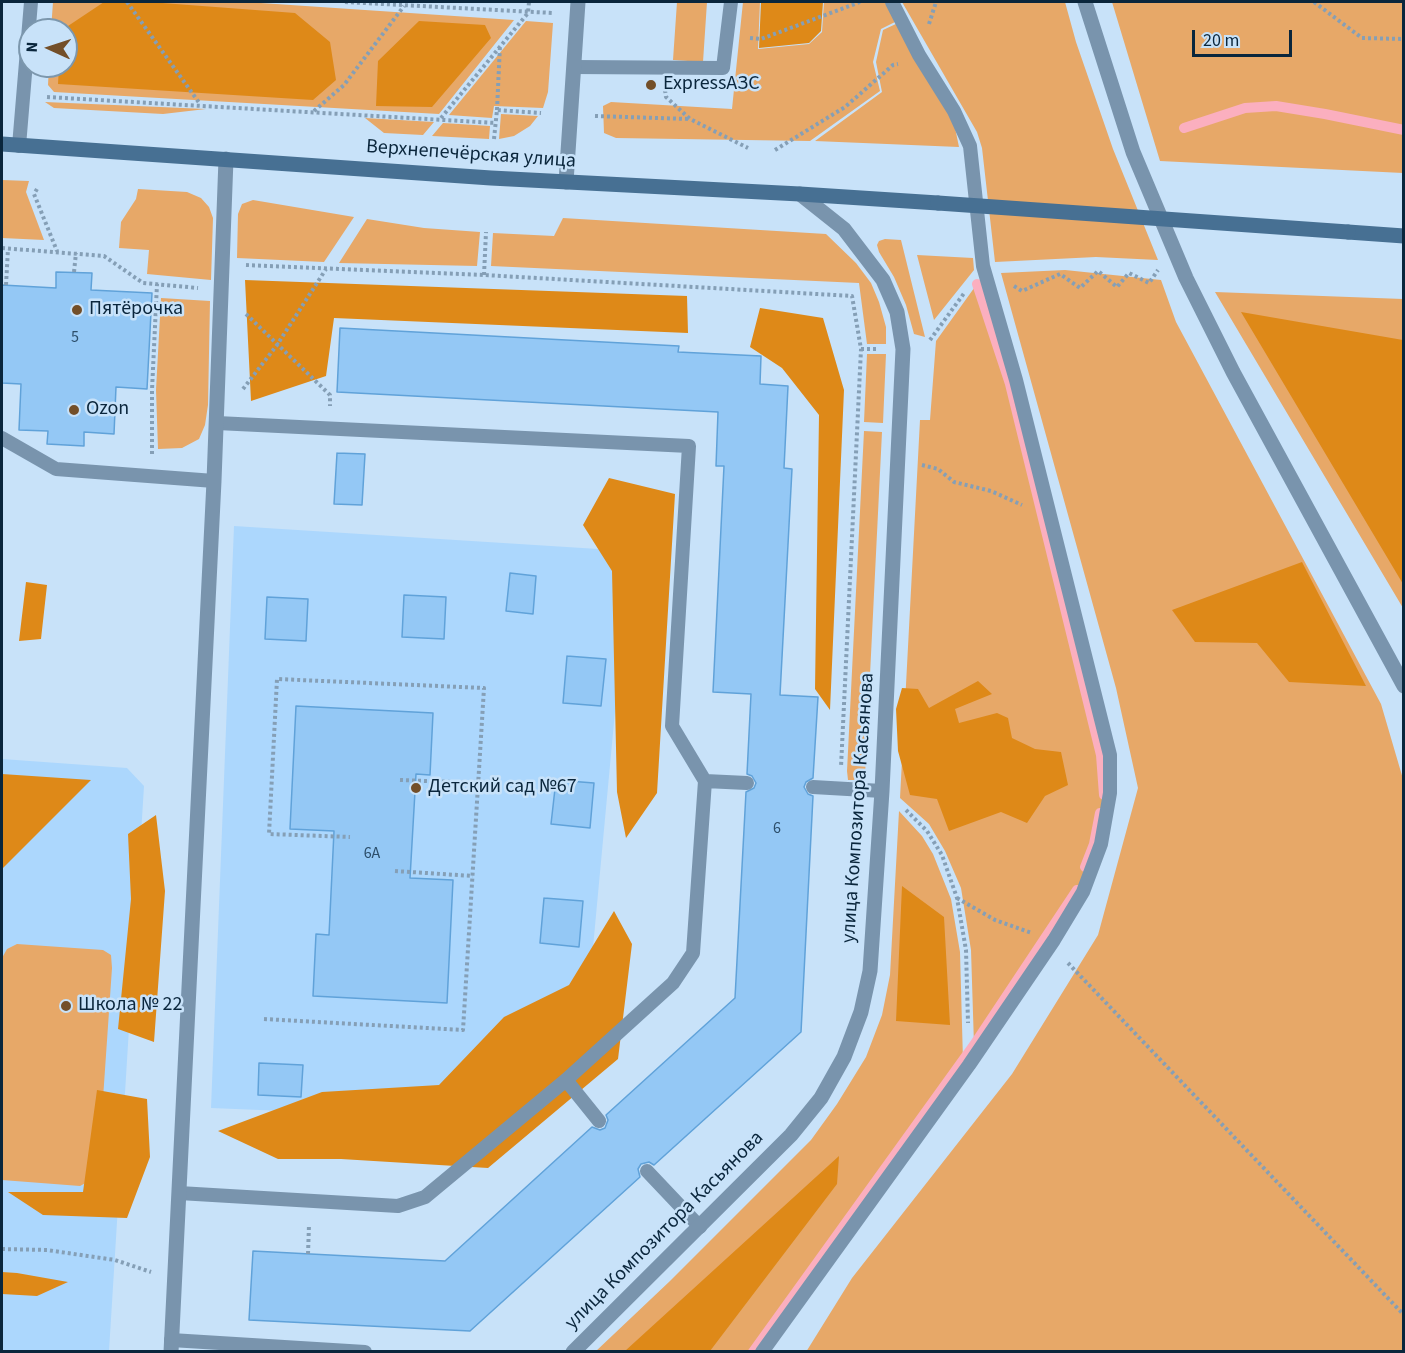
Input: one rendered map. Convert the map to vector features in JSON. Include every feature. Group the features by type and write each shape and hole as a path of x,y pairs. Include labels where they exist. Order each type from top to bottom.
{"street":[{"path":"1085,2 1133,152 1186,278 1233,372 1404,686"},
{"path":"566,182 578,8"},
{"name":"Верхнепечёрская улица","path":"2,144 566,182 938,203 1404,236"},
{"path":"171,1346 217,423 226,159"},
{"name":"улица Композитора Касьянова","path":"573,1352 791,1135 821,1098 844,1057 861,1012 870,971 882,791 903,349 897,312 883,280 844,229 800,194"}],"lane":[{"path":"19,146 31,2"},
{"path":"574,67 723,68 731,2"},
{"path":"762,1352 969,1065 1054,940 1083,892 1101,844 1110,793 1110,755 1016,380 983,267 970,146 954,111 919,56 892,2"},
{"path":"178,1193 398,1206 425,1197 566,1080 673,983 693,953 705,781 672,726 689,446 217,423"},
{"path":"2,438 56,470 214,481"},
{"path":"705,781 747,783"},
{"path":"813,787 882,791"},
{"path":"566,1080 599,1121"},
{"path":"647,1171 700,1227"},
{"path":"171,1346 365,1352"}],"path":[{"path":"127,2 201,105"},
{"path":"345,2 528,13 578,8"},
{"path":"435,7 441,2"},
{"path":"441,118 528,13 529,2"},
{"path":"728,38 761,39 860,2"},
{"path":"1314,2 1362,38 1404,39"},
{"path":"314,111 344,85 404,6"},
{"path":"494,139 501,44"},
{"path":"775,150 845,107 893,65 919,56"},
{"path":"661,67 666,96 690,119 748,148"},
{"path":"23,95 496,123"},
{"path":"497,110 541,113"},
{"path":"595,116 690,119"},
{"path":"37,189 34,194 57,251"},
{"path":"484,275 486,232"},
{"path":"2,248 104,256 143,283 222,290 330,395 330,413"},
{"path":"6,285 8,249"},
{"path":"74,272 76,253"},
{"path":"223,264 484,275 852,296 861,349 840,789"},
{"path":"930,340 983,267 1022,291 1060,274 1080,288 1098,271 1117,287 1129,273 1149,283 1162,264"},
{"path":"217,423 277,345 326,268"},
{"path":"152,477 152,390 157,284"},
{"path":"861,349 886,349"},
{"path":"918,464 938,469 954,482 991,491 1029,508 1048,512"},
{"path":"264,1019 463,1030 484,688 277,679 269,834 350,837"},
{"path":"400,780 478,783"},
{"path":"882,791 900,804 927,831 942,855 957,898 966,950 969,1065"},
{"path":"395,871 473,876"},
{"path":"957,898 996,920 1054,940 1062,956 1404,1315"},
{"path":"2,1249 47,1250 114,1260 157,1274"}],"shaded area":[{"path":"53,2 246,2 514,20 439,114 54,92 48,85 48,78 78,78 78,18 52,18"},
{"path":"104,2 149,2 295,13 330,42 336,80 313,100 58,84 58,78 78,78 78,19"},
{"path":"677,2 707,2 703,62 673,60"},
{"path":"743,2 760,2 758,49 809,44 822,32 824,2 886,2 895,22 881,29 873,62 880,91 810,141 616,138 604,133 603,106 611,102 732,109"},
{"path":"761,2 823,2 821,31 809,43 759,48"},
{"path":"902,2 1065,2 1076,42 1113,149 1158,260 1096,257 995,262 982,148 977,132"},
{"path":"1112,2 1403,2 1403,173 1160,161"},
{"path":"419,21 485,25 491,38 432,107 376,106 378,61"},
{"path":"526,21 553,23 548,92 543,108 494,106 492,118 449,115"},
{"path":"898,23 952,113 959,147 815,141 882,92 876,62 883,30"},
{"path":"45,102 206,109 163,114 54,108"},
{"path":"501,114 538,116 530,126 514,136 499,139"},
{"path":"365,118 434,122 423,135 384,133"},
{"path":"443,123 490,126 489,139 432,136"},
{"path":"2,180 29,181 26,192 44,240 2,238"},
{"path":"138,189 187,192 201,198 209,207 213,218 211,280 147,274 149,250 119,248 121,222 136,199"},
{"path":"253,200 354,217 324,262 237,258 238,214 242,204"},
{"path":"563,218 826,234 856,263 871,283 886,327 886,344 867,344 859,283 491,266 493,233 554,236"},
{"path":"367,219 424,228 480,232 477,266 339,263"},
{"path":"901,240 925,337 914,334 906,305 894,277 879,252 877,245 879,241"},
{"path":"917,255 973,258 974,270 934,320"},
{"path":"1065,270 1161,280 1176,322 1381,704 1403,779 1403,1351 806,1352 852,1278 1012,1074 1098,935 1138,788 1116,688 1001,273"},
{"path":"245,280 687,296 688,333 334,318 326,376 251,401"},
{"path":"977,284 1010,384 1101,755 1104,792 1094,844 1078,889 974,1045 971,950 961,888 945,851 929,824 900,798 920,420 930,420 936,341"},
{"path":"1215,292 1403,299 1403,608"},
{"path":"161,298 210,301 208,405 205,425 199,439 182,448 158,449 156,390"},
{"path":"760,308 823,318 844,390 830,710 815,689 819,415 782,368 750,347"},
{"path":"1241,312 1403,340 1403,584"},
{"path":"867,354 886,354 883,423 864,422"},
{"path":"864,431 882,432 865,776 858,780 848,780 847,771"},
{"path":"609,478 675,494 657,793 626,838 617,792 612,571 583,525"},
{"name":"Детский сад №67","path":"234,526 630,551 585,1033 431,1117 211,1108"},
{"path":"1302,562 1366,686 1289,682 1257,643 1195,642 1172,610"},
{"path":"26,582 47,585 41,639 19,641"},
{"path":"978,681 992,694 955,709 959,723 997,713 1008,718 1012,738 1035,749 1061,752 1068,785 1045,796 1027,823 1001,812 949,831 937,799 910,795 898,751 896,709 902,688 918,689 929,708"},
{"name":"Школа № 22","path":"2,759 127,768 144,786 109,1351 2,1351"},
{"path":"2,774 91,780 2,869"},
{"path":"899,811 922,836 933,854 951,899 960,952 963,1061 753,1351 595,1352 670,1281 811,1140 866,1057 882,1015 890,975"},
{"path":"156,815 165,891 154,1042 118,1029 131,899 128,834"},
{"path":"902,886 944,917 950,1025 896,1021"},
{"path":"614,911 632,944 618,1059 488,1168 341,1159 278,1159 218,1131 322,1092 439,1085 504,1017 569,985"},
{"path":"17,944 103,950 111,955 98,1171 91,1180 80,1186 2,1180 2,958 7,949"},
{"path":"97,1090 147,1099 150,1157 127,1218 43,1215 8,1192 83,1192"},
{"path":"839,1156 837,1184 710,1351 625,1351"},
{"path":"2,1272 68,1282 37,1296 2,1294"}],"building":[{"path":"56,272 92,273 91,290 152,293 147,389 116,387 114,434 84,432 84,446 47,444 48,431 19,430 21,384 2,383 2,285 56,288"},
{"path":"340,328 679,346 678,352 761,356 760,384 788,386 784,468 792,469 780,695 818,697 813,778 806,782 804,787 808,794 813,796 801,1032 654,1165 649,1162 641,1164 638,1169 640,1177 470,1331 249,1320 253,1251 445,1261 592,1127 600,1130 605,1128 608,1120 606,1115 735,998 746,792 754,788 756,783 752,776 747,774 751,694 713,692 724,466 716,466 718,412 337,392"},
{"path":"337,453 365,454 362,505 334,504"},
{"path":"510,573 536,576 533,614 506,611"},
{"path":"404,595 446,597 444,639 402,637"},
{"path":"267,597 308,599 306,641 265,639"},
{"path":"567,656 606,659 601,706 563,703"},
{"path":"296,706 433,713 430,775 416,774 410,878 453,880 447,1003 313,996 316,934 329,935 334,831 290,829"},
{"path":"556,780 594,783 590,828 551,824"},
{"path":"544,898 583,901 579,947 540,943"},
{"path":"259,1063 303,1065 301,1097 258,1095"}],"waterway":[{"path":"1184,128 1245,108 1276,106 1404,130"},
{"path":"977,284 1010,384 1101,755 1104,795"},
{"path":"1085,867 1094,844 1100,813"},
{"path":"753,1352 974,1045 1077,890"}],"place":[{"name":"ExpressАЗС","path":"651,85"},
{"name":"Пятёрочка","path":"77,310"},
{"name":"Ozon","path":"74,410"},
{"name":"Детский сад №67","path":"416,788"},
{"name":"Школа № 22","path":"66,1006"}]}
